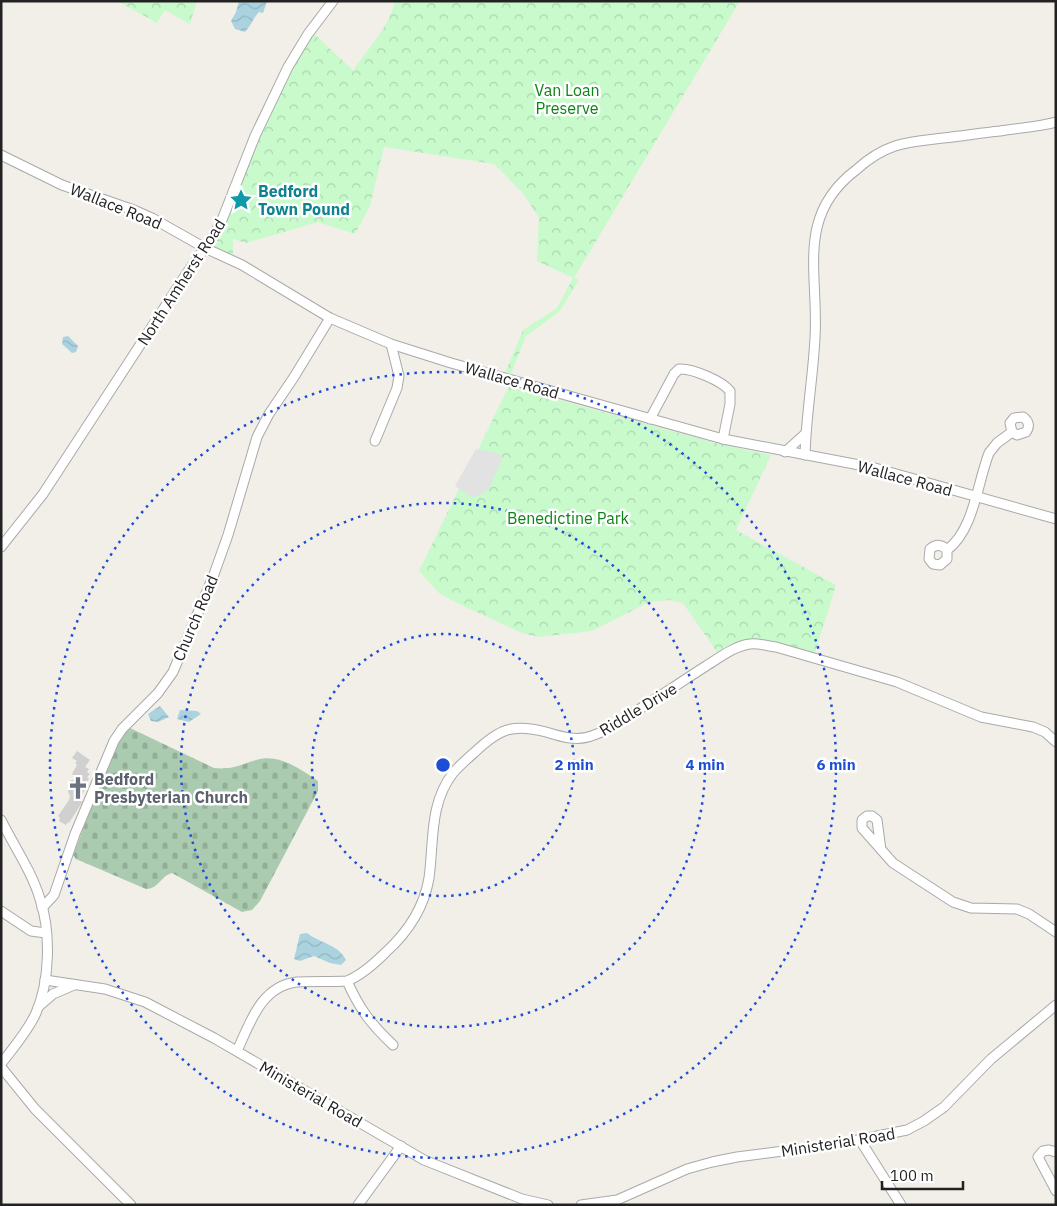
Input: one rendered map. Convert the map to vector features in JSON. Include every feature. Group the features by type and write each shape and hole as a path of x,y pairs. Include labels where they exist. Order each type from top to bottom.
{"street":[{"name":"North Amherst Road","path":"1,547 43,494 184,276 220,225 255,136 288,67 308,34 333,1"},
{"path":"805,455 815,339 814,244 819,218 826,201 838,185 872,158 894,146 926,140 1033,127 1056,122"},
{"name":"Wallace Road","path":"1,154 62,185 143,214 205,248 242,265 330,318 391,344 723,439 875,468 1056,518"},
{"name":"Church Road","path":"42,908 54,895 75,834 114,742 122,729 158,693 173,672 217,566 241,492 252,449 262,425 330,318"},
{"path":"376,442 397,388 399,376 391,344"},
{"path":"650,419 674,374 679,369 685,368 721,383 730,391 730,404 723,439"},
{"path":"947,550 956,543 963,532 990,453 997,443 1012,432"},
{"path":"785,452 806,434"},
{"name":"Riddle Drive","path":"347,981 360,975 389,950 406,931 416,915 422,904 429,879 432,828 440,797 452,775 484,743 500,732 518,727 531,728 568,738 594,735 609,728 737,648 750,644 763,645 891,680 968,713 1039,729 1056,742"},
{"path":"1,820 37,891 42,908 47,952 45,980 38,1008 32,1021 1,1066 36,1109 131,1205"},
{"path":"881,850 897,867 958,905 978,909 1017,909 1029,914 1056,932"},
{"path":"1,912 31,931 46,933"},
{"name":"Ministerial Road","path":"45,980 105,990 145,1002 237,1051 436,1165 522,1199 548,1205"},
{"path":"237,1051 260,1004 272,992 296,982 347,981 363,1012 393,1046"},
{"path":"38,1008 53,994 75,984"},
{"name":"Ministerial Road","path":"581,1205 617,1200 687,1169 712,1162 860,1140 913,1128 934,1115 991,1059 1056,1005"},
{"path":"860,1140 901,1205"},
{"path":"358,1205 401,1146"},
{"path":"1056,1152 1043,1150 1038,1157 1056,1191"}],"shaded area":[{"path":"476,449 496,453 503,457 489,488 483,494 471,497 455,486"},
{"name":"Bedford Presbyterian Church","path":"77,751 90,760 85,767 89,769 87,772 90,774 87,777 89,779 86,784 87,786 81,796 78,797 83,801 66,825 59,821 60,818 58,816 69,800 68,785 71,780 77,778 72,774 77,761 72,758"}],"green space":[{"path":"117,1 197,1 190,24 165,10 157,23"},
{"name":"Van Loan Preserve","path":"394,1 740,1 574,278 579,280 559,312 526,336 511,374 505,373 523,330 557,308 573,278 537,261 539,218 522,192 494,164 384,147 370,206 355,234 318,222 246,243 233,239 233,257 212,245 271,111 313,33 355,72 354,69 390,17"},
{"name":"Benedictine Park","path":"509,386 719,444 771,455 736,530 836,585 814,656 751,640 732,643 717,652 683,603 670,600 649,602 592,631 539,637 522,633 439,593 419,571"},
{"path":"130,728 214,768 231,768 265,758 281,760 318,781 318,791 260,901 252,910 242,912 172,873 154,887 146,889 76,859 73,855 114,749 120,736"}],"water":[{"path":"239,1 267,1 263,13 259,12 245,32 235,29 231,21"},
{"path":"68,336 78,346 76,352 72,353 62,344 63,337"},
{"path":"160,706 169,717 158,722 151,721 148,714"},
{"path":"180,710 197,711 201,714 189,722 177,719"},
{"path":"307,933 339,951 346,960 341,965 330,963 314,956 300,961 294,959 300,934"}],"place":[{"name":"Bedford Town Pound","path":"241,200"},
{"name":"Bedford Presbyterian Church","path":"78,788"}]}
